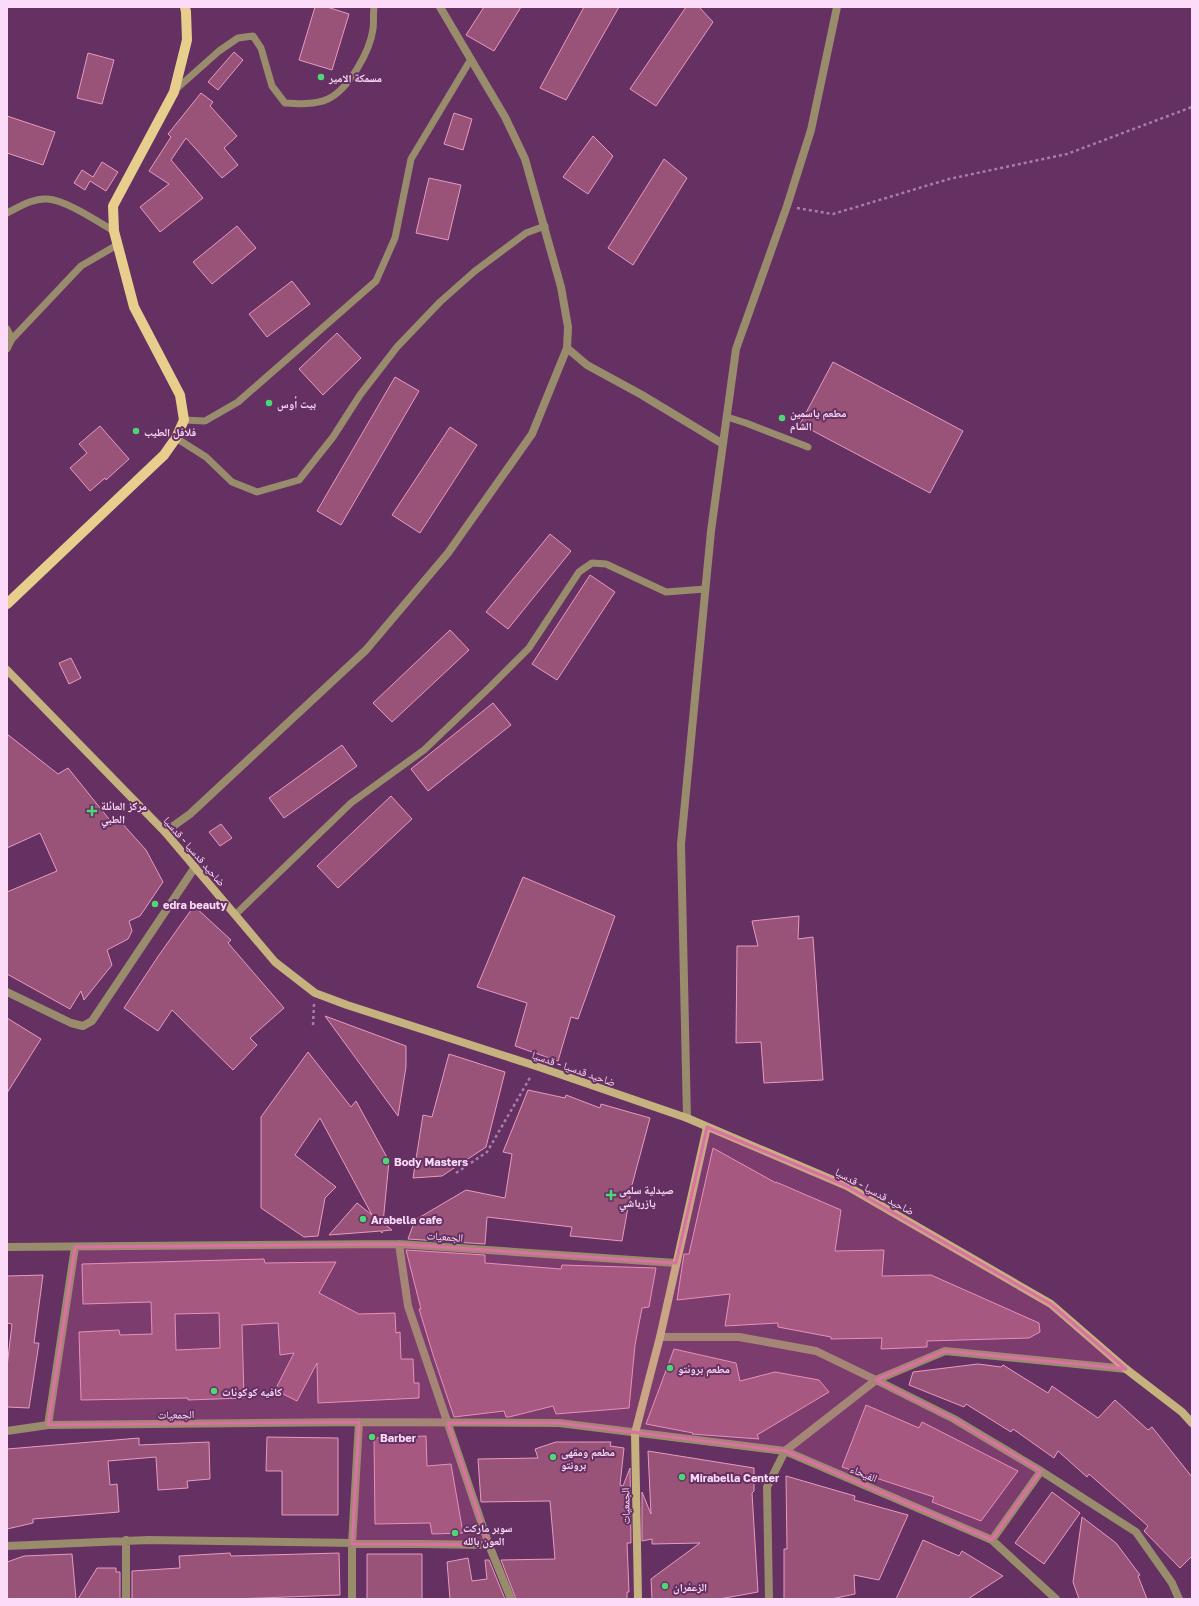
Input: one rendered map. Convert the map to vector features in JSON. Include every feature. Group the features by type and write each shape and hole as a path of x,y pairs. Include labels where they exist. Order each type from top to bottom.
{"main road":[{"path":"7,604 164,455 176,438 184,420 180,395 134,307 117,245 112,206 174,92 188,40 185,7"},
{"name":"ضاحيد قدسيا - قدسيا","path":"7,670 165,832 236,914 275,962 315,993 687,1118 853,1190 1051,1304 1126,1369 1182,1412 1192,1423"},
{"path":"635,1433 660,1337 707,1127"},
{"name":"الجمعيات","path":"635,1433 638,1599"}],"street":[{"path":"165,832 190,814 366,650 448,553 532,434 567,348 568,326 561,287 525,159 505,117 440,7"},
{"path":"687,1118 682,844 711,531 736,349 787,206 811,130 837,7"},
{"path":"567,348 587,365 642,395 723,444"},
{"path":"7,992 71,1023 83,1026 92,1021 195,867"},
{"path":"399,1244 408,1306 489,1545 511,1599"},
{"name":"الجمعيات","path":"7,1247 399,1244 676,1262"},
{"path":"48,1425 75,1247"},
{"path":"660,1337 739,1337 816,1351 954,1419 1041,1470 1136,1532 1172,1583 1179,1599"},
{"path":"769,1599 767,1487 785,1451 876,1380 945,1351 1126,1369"},
{"path":"352,1599 352,1544 359,1422"},
{"name":"الجمعيات","path":"7,1432 48,1425 359,1422 559,1423 635,1433"},
{"name":"الفيحاء","path":"635,1433 785,1451 992,1540 1056,1599"},
{"path":"992,1540 1041,1470"},
{"path":"7,1546 126,1540 489,1545"},
{"path":"126,1540 126,1599"}],"lane":[{"path":"174,92 219,51 238,38 253,36 261,48 272,86 285,103 307,104 328,99 348,83 363,58 373,30 374,7"},
{"path":"184,420 205,421 238,402 376,281 395,238 411,159 471,59"},
{"path":"7,213 28,203 48,199 70,206 114,231"},
{"path":"176,438 206,457 232,482 257,492 298,480 333,437 360,395 397,347 440,302 475,271 526,233 545,226"},
{"path":"7,348 12,339 80,266 117,245"},
{"path":"7,329 12,339"},
{"path":"727,417 746,422 808,447"},
{"path":"236,914 351,803 424,750 490,687 529,648 579,572 592,563 606,564 666,592 705,589"}],"path":[{"path":"787,206 833,214 949,179 1067,154 1192,107"},
{"path":"313,1025 315,993"},
{"path":"456,1173 488,1152 536,1066"}],"highlighted area":[{"path":"707,1127 847,1186 1051,1304 1126,1369 945,1351 876,1380 954,1419 1041,1471 992,1540 785,1451 559,1423 448,1423 489,1545 352,1544 359,1422 48,1425 75,1247 399,1244 676,1263"}],"building":[{"path":"315,7 327,7 349,14 332,70 299,60"},
{"path":"484,7 521,7 494,51 466,35"},
{"path":"584,7 619,7 566,100 540,88"},
{"path":"686,7 699,7 713,22 656,106 630,89"},
{"path":"234,52 243,60 218,90 208,82"},
{"path":"88,53 114,60 102,104 77,98"},
{"path":"201,93 213,102 210,106 237,136 224,148 238,165 222,178 186,138 171,160 203,198 160,232 140,207 169,184 149,171 171,137 168,134"},
{"path":"454,113 472,119 463,150 444,144"},
{"path":"7,116 55,132 43,165 7,153"},
{"path":"593,136 613,156 588,194 563,177"},
{"path":"664,159 687,178 633,265 608,248"},
{"path":"102,162 118,172 106,191 90,181 85,190 74,183 82,170 93,177"},
{"path":"429,178 461,185 448,240 416,233"},
{"path":"237,226 256,248 212,284 193,262"},
{"path":"292,281 310,304 267,337 249,314"},
{"path":"337,333 361,358 323,395 299,369"},
{"path":"833,362 963,431 930,493 800,424"},
{"path":"395,377 419,391 341,525 317,511"},
{"path":"100,426 129,459 106,480 105,478 90,491 70,468 87,453 79,444"},
{"path":"450,427 477,445 420,533 392,515"},
{"path":"550,534 571,551 508,629 486,612"},
{"path":"590,575 615,592 557,680 532,664"},
{"path":"450,630 469,650 392,722 373,703"},
{"path":"71,658 81,678 69,684 59,663"},
{"path":"493,703 511,725 428,791 411,769"},
{"path":"7,734 58,774 68,768 113,824 120,821 146,850 163,882 140,916 129,921 132,931 128,939 107,950 112,965 84,1000 81,991 70,1009 7,974 7,892 57,871 40,833 7,848"},
{"path":"342,745 357,766 284,818 269,798"},
{"path":"391,796 412,819 338,888 317,866"},
{"path":"221,824 232,838 220,846 209,832"},
{"path":"523,877 615,916 578,1019 571,1017 558,1061 515,1046 527,1003 477,987"},
{"path":"194,906 231,940 228,943 284,1008 250,1038 257,1045 233,1070 172,1010 158,1031 124,1008"},
{"path":"799,916 798,939 813,937 823,1080 764,1083 761,1042 736,1043 737,946 758,946 752,921"},
{"path":"325,1016 406,1046 406,1067 398,1116"},
{"path":"7,1018 41,1039 7,1093"},
{"path":"308,1052 351,1107 356,1101 389,1161 383,1223 392,1230 382,1231 382,1233 381,1231 329,1235 357,1203 372,1215 320,1118 295,1155 336,1187 325,1198 318,1236 304,1237 261,1208 261,1117"},
{"path":"449,1054 505,1072 486,1147 442,1176 413,1178 423,1115 432,1117"},
{"path":"528,1090 565,1098 566,1095 600,1108 601,1104 650,1118 632,1185 622,1241 570,1236 572,1227 487,1217 485,1244 408,1239 415,1220 466,1190 505,1198 512,1154 503,1152"},
{"path":"713,1148 776,1183 841,1210 835,1251 884,1250 882,1276 931,1275 1039,1323 1040,1332 1029,1338 927,1341 927,1347 881,1349 882,1338 831,1339 831,1337 778,1327 778,1323 725,1326 730,1294 677,1300 684,1254 689,1254"},
{"path":"406,1250 485,1255 485,1263 561,1269 562,1265 656,1268 649,1307 642,1308 635,1345 629,1408 556,1414 553,1406 509,1417 506,1417 504,1411 454,1417 419,1309 421,1309"},
{"path":"264,1259 265,1263 336,1262 319,1293 359,1314 395,1313 396,1333 400,1332 401,1359 413,1359 414,1383 419,1383 419,1398 318,1403 317,1363 297,1401 275,1390 294,1353 280,1355 278,1323 242,1325 244,1398 188,1400 188,1398 81,1400 79,1332 119,1330 120,1335 152,1334 151,1302 83,1304 82,1264","holes":["219,1313 220,1348 176,1350 175,1314"]},
{"path":"43,1275 34,1343 39,1343 29,1408 7,1407 7,1367 12,1324 7,1323 7,1276"},
{"path":"674,1349 736,1363 740,1381 775,1372 819,1380 829,1392 757,1435 759,1439 692,1434 693,1433 646,1424"},
{"path":"978,1364 1001,1367 1003,1365 1048,1393 1052,1386 1098,1418 1115,1400 1148,1430 1152,1427 1192,1477 1192,1556 1180,1568 1144,1531 1148,1526 1089,1474 1087,1477 1058,1451 1054,1458 1013,1429 1011,1432 966,1404 964,1407 909,1385 913,1372"},
{"path":"866,1405 919,1428 922,1422 1018,1471 981,1521 932,1502 934,1497 842,1467"},
{"path":"426,1436 427,1466 451,1464 463,1533 432,1534 430,1523 375,1524 374,1438"},
{"path":"267,1437 338,1438 338,1515 282,1515 282,1471 266,1471"},
{"path":"139,1438 139,1445 209,1442 210,1479 187,1481 188,1488 158,1490 156,1457 108,1461 110,1485 117,1484 119,1512 33,1519 33,1523 7,1529 7,1449"},
{"path":"556,1442 611,1442 610,1446 624,1448 620,1485 623,1486 630,1468 631,1543 627,1543 629,1592 627,1592 627,1599 516,1599 501,1560 555,1559 550,1501 481,1502 478,1459 538,1458 535,1449"},
{"path":"648,1451 754,1468 754,1491 752,1493 758,1592 719,1599 652,1599 651,1579 700,1543 652,1544 652,1539 642,1541 642,1492 651,1514"},
{"path":"786,1476 855,1496 854,1500 908,1515 879,1580 854,1575 855,1594 831,1599 784,1599 784,1549 787,1549"},
{"path":"1052,1492 1080,1513 1044,1564 1015,1543"},
{"path":"1082,1517 1116,1543 1140,1575 1138,1576 1147,1599 1079,1599 1073,1582"},
{"path":"923,1540 959,1556 962,1551 1003,1576 968,1599 896,1599"},
{"path":"230,1553 231,1556 339,1553 340,1595 233,1599 132,1599 132,1571 180,1568 179,1556"},
{"path":"72,1554 76,1599 7,1599 7,1562 24,1556"},
{"path":"367,1554 422,1554 422,1599 367,1599"},
{"path":"468,1558 472,1581 487,1579 485,1560 489,1560 505,1599 450,1599 447,1562"},
{"path":"97,1568 116,1568 116,1572 120,1572 120,1599 78,1599"}],"place":[{"name":"مسمكة الامير","path":"321,77"},
{"name":"بيت أوس","path":"269,403"},
{"name":"مطعم ياسمين الشام","path":"782,418"},
{"name":"فلافل الطيب","path":"136,431"},
{"name":"مركز العائلة الطبي","path":"92,811"},
{"name":"edra beauty","path":"155,904"},
{"name":"Body Masters","path":"386,1161"},
{"name":"صيدلية سلمى يازرباشي","path":"611,1195"},
{"name":"Arabella cafe","path":"363,1219"},
{"name":"مطعم برونتو","path":"670,1368"},
{"name":"كافيه كوكونات","path":"214,1391"},
{"name":"Barber","path":"372,1437"},
{"name":"مطعم ومقهى برونتو","path":"553,1457"},
{"name":"Mirabella Center","path":"682,1477"},
{"name":"سوبر ماركت العون بالله","path":"455,1533"},
{"name":"الزعفران","path":"665,1586"}]}
